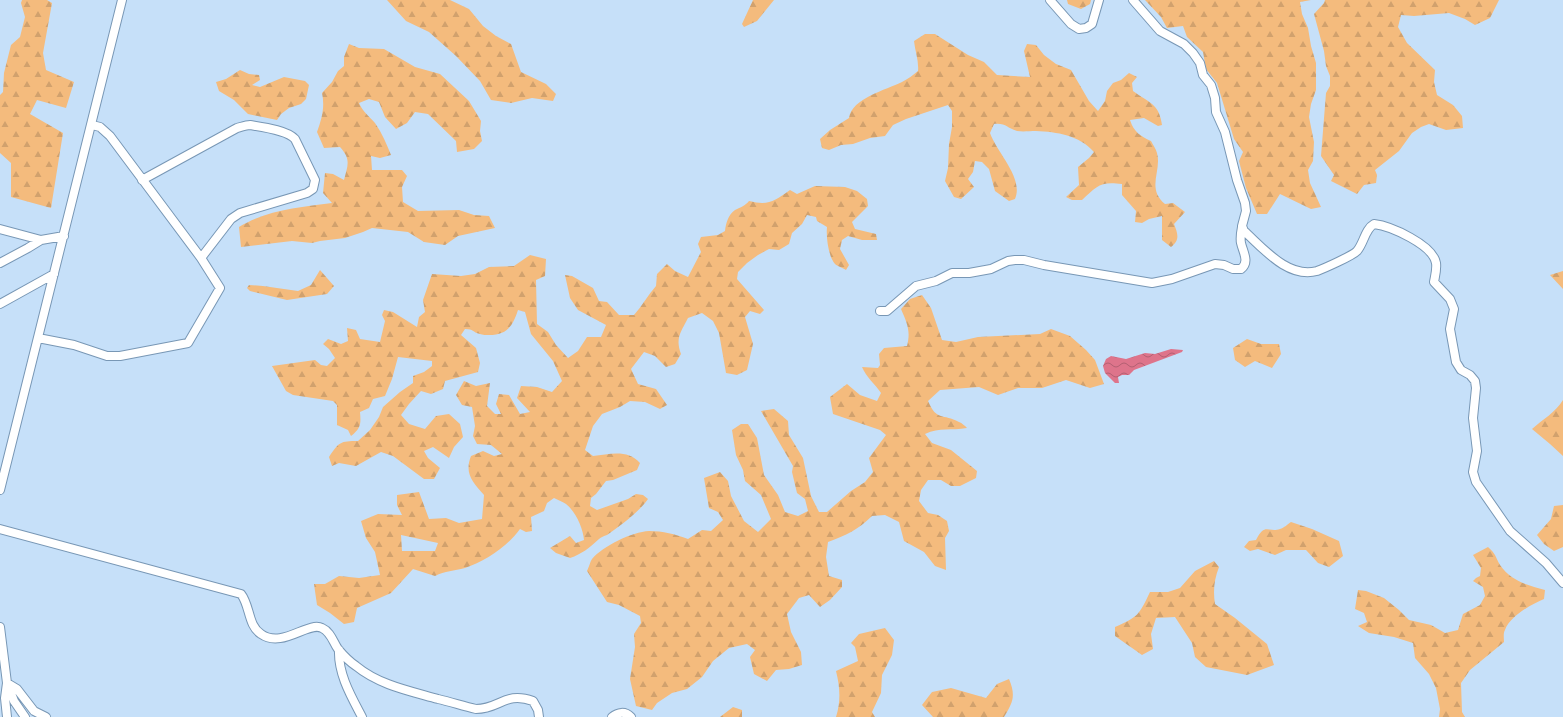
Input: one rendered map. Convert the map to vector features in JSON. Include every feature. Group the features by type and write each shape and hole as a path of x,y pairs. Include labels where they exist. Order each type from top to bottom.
{"street":[{"path":"0,490 122,0"},
{"path":"1050,0 1071,24 1079,29 1086,28 1092,24 1099,0"},
{"path":"880,311 887,311 916,286 936,281 952,273 969,273 991,269 1008,261 1015,260 1024,260 1044,265 1152,283 1215,264 1224,265 1233,269 1241,269 1246,260 1240,242 1246,211 1245,203 1237,180 1225,132 1216,112 1215,98 1211,85 1203,75 1200,63 1193,53 1184,44 1160,31 1133,0"},
{"path":"38,338 74,345 107,356 120,356 188,343 220,288 201,258 110,136 100,127 92,125"},
{"path":"142,180 237,128 248,125 292,135 315,180 313,189 307,193 240,213 231,219 201,258"},
{"path":"1242,226 1244,231 1276,260 1299,272 1311,273 1354,254 1364,240 1370,226 1374,224 1400,231 1431,252 1437,264 1434,282 1450,299 1454,309 1450,329 1456,362 1461,370 1470,375 1475,381 1476,388 1473,418 1477,451 1473,472 1476,482 1510,531 1546,563 1563,583"},
{"path":"0,229 41,240"},
{"path":"0,262 41,240 64,236"},
{"path":"0,304 54,274"},
{"path":"0,529 241,594 247,604 254,627 261,634 270,638 289,637 314,627 321,627 332,638 339,650 356,666 368,674 401,689 476,709 485,709 510,698 524,698 533,701 538,710 539,717"},
{"path":"0,627 7,683 14,701 25,717"},
{"path":"339,650 339,666 342,678 362,717"},
{"path":"7,683 5,698 7,717"},
{"path":"7,683 17,688 34,711 46,717"},
{"path":"612,717 621,712 627,713 631,717"}],"green space":[{"path":"22,0 47,0 52,3 43,53 46,70 74,82 66,108 37,100 30,114 63,133 51,208 11,197 11,163 0,153 0,95 3,92 4,73 11,45 20,37 25,17 21,3"},
{"path":"387,0 450,0 469,9 483,26 496,36 511,44 521,72 546,84 556,94 553,101 532,98 511,103 491,100 480,81 456,56 429,32 406,21"},
{"path":"753,0 774,0 757,21 744,27 742,24"},
{"path":"1067,0 1091,0 1090,4 1081,9 1068,4"},
{"path":"1145,0 1311,0 1300,2 1316,63 1316,90 1311,104 1309,117 1314,142 1313,161 1308,170 1310,183 1321,207 1311,209 1280,194 1267,214 1257,214 1246,188 1239,161 1243,152 1234,139 1217,83 1206,69 1203,52 1187,37 1183,26 1167,28 1161,17"},
{"path":"1325,0 1499,0 1490,18 1475,25 1465,19 1449,13 1414,16 1401,15 1398,27 1407,43 1435,70 1434,82 1437,95 1453,105 1462,116 1463,128 1446,130 1429,124 1421,127 1412,133 1399,151 1375,170 1377,175 1376,183 1364,185 1357,194 1331,181 1334,175 1321,156 1326,93 1330,86 1330,76 1326,66 1324,51 1314,14"},
{"path":"925,34 935,34 968,55 984,62 997,75 1030,77 1024,51 1027,44 1036,45 1044,55 1056,64 1071,70 1089,101 1098,111 1105,101 1107,91 1113,83 1121,80 1129,73 1137,77 1132,83 1133,91 1156,108 1161,118 1162,125 1158,126 1144,118 1130,120 1136,131 1151,141 1157,152 1158,166 1155,186 1159,198 1165,204 1173,203 1185,212 1174,224 1177,237 1176,242 1171,247 1162,240 1162,216 1149,219 1142,223 1135,222 1136,211 1122,195 1122,184 1109,183 1099,186 1091,191 1082,200 1072,200 1066,197 1079,185 1078,167 1094,152 1088,146 1075,138 1060,134 1044,131 1017,131 1004,125 994,124 990,133 993,141 1013,174 1016,183 1017,191 1015,199 1009,201 995,191 989,169 982,162 975,161 973,172 968,179 974,187 961,199 954,197 945,181 948,168 949,144 952,127 952,111 948,105 893,125 885,136 870,138 853,144 841,145 829,150 822,148 820,139 830,130 849,118 851,111 856,105 871,96 904,81 918,71 914,41"},
{"path":"349,44 359,48 384,49 415,67 440,74 469,101 481,121 480,131 482,141 474,149 457,152 456,141 428,114 415,112 407,123 396,129 385,117 379,102 369,99 359,103 378,127 391,155 380,158 371,156 372,170 402,170 407,176 402,187 403,202 418,211 459,210 474,215 489,216 495,228 458,236 445,245 424,242 408,232 372,228 345,238 312,243 292,241 241,247 239,227 250,221 284,210 332,203 323,193 325,173 333,174 344,180 348,162 346,155 340,147 324,148 317,132 322,112 322,93 332,82 338,71 344,66 344,57"},
{"path":"240,70 249,74 259,75 260,80 252,85 260,87 284,77 305,81 309,85 306,99 301,104 289,108 281,114 277,120 248,114 234,100 219,91 216,82 226,79"},
{"path":"815,186 845,187 857,191 867,199 868,206 852,222 855,229 876,234 877,240 862,240 848,236 842,240 840,249 849,265 846,270 835,264 831,256 827,241 827,227 817,221 816,217 807,215 802,224 792,233 789,244 779,250 769,249 747,263 738,272 737,279 764,310 760,314 750,311 745,317 753,344 747,370 737,375 726,373 719,333 713,321 702,313 688,318 681,331 679,348 681,354 675,364 666,367 655,356 644,352 631,369 638,384 656,389 667,405 660,409 645,402 630,401 620,407 602,414 593,426 585,450 593,456 624,454 640,463 637,470 613,480 606,481 591,498 590,506 597,510 628,499 636,494 643,495 648,499 640,509 607,535 600,538 578,555 570,558 556,553 550,548 570,536 576,543 584,540 582,530 570,507 554,498 547,503 544,511 531,517 532,531 526,532 520,529 509,542 495,553 465,568 435,576 413,569 391,593 357,608 354,622 344,624 317,605 314,584 325,584 339,576 359,578 380,575 375,552 366,538 361,521 378,514 402,515 397,505 397,495 419,492 429,519 446,518 459,523 482,519 484,495 473,482 469,473 469,462 471,456 483,451 494,456 502,454 491,445 477,444 473,436 475,426 472,407 462,405 456,395 464,381 476,386 490,383 487,406 495,414 501,414 496,404 499,394 509,395 520,414 530,412 517,398 521,386 537,387 552,392 562,381 553,361 531,334 525,312 518,310 512,325 505,331 495,335 483,335 465,329 461,335 476,348 480,363 478,372 445,381 443,389 431,394 421,391 401,415 409,424 425,429 436,416 449,414 460,424 463,437 454,447 449,458 433,447 424,451 428,458 440,468 434,479 424,479 393,456 381,452 356,466 339,463 332,466 329,457 340,443 347,441 358,441 370,430 379,417 383,407 413,383 413,376 424,372 432,366 432,361 398,357 392,379 385,396 373,399 369,408 360,412 360,426 351,436 348,430 337,425 337,405 333,401 293,395 286,391 272,366 315,360 321,365 327,366 335,358 329,349 323,344 328,339 341,344 348,341 347,328 356,330 360,339 380,342 385,321 382,315 384,310 393,312 417,327 419,317 425,312 423,300 432,274 461,276 475,274 489,267 514,266 530,255 546,259 545,276 536,280 537,324 548,332 556,345 568,358 578,351 587,337 601,337 606,325 578,310 570,298 565,275 572,276 593,288 599,301 607,302 619,315 634,315 656,286 657,274 667,264 675,271 688,277 701,252 698,244 701,237 718,235 725,231 728,219 735,210 749,201 762,203 771,202 790,190 797,194","holes":["401,535 438,543 435,551 402,551"]},
{"path":"320,270 334,286 327,294 287,300 250,291 247,288 249,285 298,291 311,285"},
{"path":"1563,271 1563,289 1550,275"},
{"path":"922,295 931,308 942,340 956,342 978,337 1040,334 1051,329 1070,336 1086,350 1095,360 1104,384 1090,388 1066,380 1042,388 1018,388 998,395 979,387 940,390 928,401 931,408 934,412 941,416 953,419 967,428 941,430 925,434 932,443 951,450 977,471 976,478 960,486 951,486 941,480 928,480 921,490 919,501 928,513 938,515 947,521 949,531 945,538 946,570 935,566 924,552 904,541 899,522 885,515 872,516 852,532 828,542 826,557 829,576 842,580 842,587 830,600 820,607 809,595 799,598 787,614 791,632 801,652 802,665 789,669 776,670 767,681 754,674 750,657 755,650 747,644 729,648 713,661 702,677 687,689 672,693 657,703 652,710 636,706 630,679 635,647 634,634 641,623 640,616 619,605 607,602 587,571 592,559 603,549 618,540 642,532 664,532 688,539 702,530 711,531 723,520 718,512 709,508 704,478 720,472 728,481 731,496 744,521 758,532 771,519 761,495 745,481 743,470 736,455 732,430 741,424 748,424 757,438 764,475 778,495 785,512 798,516 808,511 805,499 797,493 792,472 793,466 761,411 774,409 788,421 789,435 803,458 811,496 819,512 827,512 851,491 865,482 873,472 869,458 886,435 880,430 833,414 830,397 847,384 860,395 877,401 881,393 862,367 878,368 880,365 879,354 884,348 907,346 909,336 908,327 901,309 910,299"},
{"path":"1247,339 1261,344 1279,344 1281,354 1272,368 1255,361 1245,367 1235,360 1233,348"},
{"path":"1563,400 1563,456 1532,429 1553,412"},
{"path":"1563,505 1563,547 1554,551 1544,544 1537,535 1551,519 1554,506"},
{"path":"1291,522 1312,529 1339,541 1343,556 1329,567 1318,563 1306,550 1286,550 1275,555 1258,549 1250,551 1244,547 1249,541 1256,540 1262,531 1267,529 1280,529"},
{"path":"1488,547 1494,553 1504,570 1514,579 1545,590 1544,599 1516,615 1504,631 1504,642 1470,670 1461,683 1462,712 1465,717 1439,717 1440,709 1436,688 1429,674 1415,658 1413,643 1394,637 1369,633 1358,626 1367,622 1364,613 1355,609 1358,590 1366,591 1384,598 1409,620 1431,625 1445,633 1458,630 1463,614 1480,605 1485,596 1483,587 1473,581 1480,576 1481,568 1473,555"},
{"path":"1214,561 1219,567 1214,586 1215,604 1267,644 1274,665 1247,675 1206,667 1195,657 1192,643 1175,617 1156,618 1151,634 1153,649 1142,655 1115,636 1115,627 1129,621 1140,611 1150,592 1168,592 1180,588 1195,571"},
{"path":"885,628 894,640 892,655 882,675 881,693 872,712 875,717 836,717 839,705 839,694 836,671 858,661 855,647 851,643 859,634"},
{"path":"1009,679 1013,695 1010,707 1004,717 933,717 922,705 932,692 951,688 986,698 997,684"},
{"path":"733,707 742,710 742,717 720,717"}],"water":[{"path":"1171,349 1183,350 1182,352 1134,370 1129,375 1122,375 1118,377 1119,383 1115,383 1105,373 1103,366 1106,359 1111,356 1126,359 1145,353 1155,354"}]}
